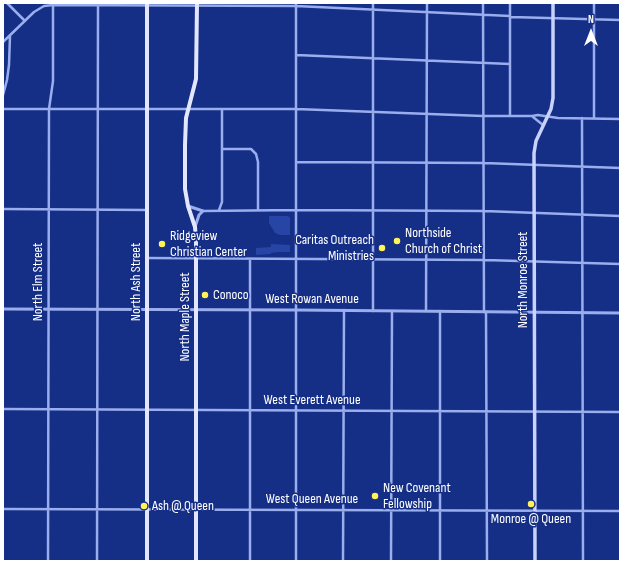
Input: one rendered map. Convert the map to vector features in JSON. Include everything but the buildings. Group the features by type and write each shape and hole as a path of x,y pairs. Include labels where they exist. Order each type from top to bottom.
{"main road":[{"name":"North Monroe Street","path":"535,561 534,165 536,141 551,109 553,98 553,3"},
{"name":"North Ash Street","path":"147,4 147,561"},
{"name":"North Maple Street","path":"196,561 196,258 195,227 188,206 185,189 185,127 196,75 197,4"}],"street":[{"path":"7,3 25,21"},
{"path":"373,3 373,311"},
{"path":"426,311 427,3"},
{"path":"483,3 487,561"},
{"path":"510,3 510,116"},
{"path":"594,3 594,118"},
{"path":"3,42 34,12 44,6 53,4 296,4 483,14 510,17 620,20"},
{"name":"North Elm Street","path":"48,561 48,210 49,109 53,81 53,4"},
{"path":"97,561 98,4"},
{"path":"296,4 296,561"},
{"path":"3,95 10,65 10,36"},
{"path":"296,55 510,64"},
{"path":"3,109 296,110 483,116 538,115 547,117 620,119"},
{"path":"218,210 222,202 222,109"},
{"path":"532,116 543,125"},
{"path":"582,118 583,561"},
{"path":"222,149 246,149 251,150 256,154 258,162 258,210"},
{"path":"296,162 484,163 620,168"},
{"path":"188,206 203,211 484,211 620,216"},
{"path":"3,209 147,210"},
{"path":"195,227 199,215 203,211"},
{"path":"147,258 485,260 620,264"},
{"path":"250,258 250,561"},
{"name":"West Rowan Avenue","path":"3,309 344,310 620,313"},
{"path":"343,561 344,310"},
{"path":"391,561 392,311"},
{"path":"440,311 440,561"},
{"name":"West Everett Avenue","path":"3,409 620,412"},
{"name":"West Queen Avenue","path":"3,509 620,511"}],"shaded area":[{"path":"269,216 288,216 290,218 290,235 280,235 275,233 269,223"},
{"path":"271,244 290,245 290,252 256,255 256,248 271,247"}],"place":[{"name":"Northside Church of Christ","path":"397,241"},
{"name":"Ridgeview Christian Center","path":"162,244"},
{"name":"Caritas Outreach Ministries","path":"382,248"},
{"name":"Conoco","path":"205,295"},
{"name":"New Covenant Fellowship","path":"375,496"},
{"name":"Monroe @ Queen","path":"531,504"},
{"name":"Ash @ Queen","path":"144,506"}]}
